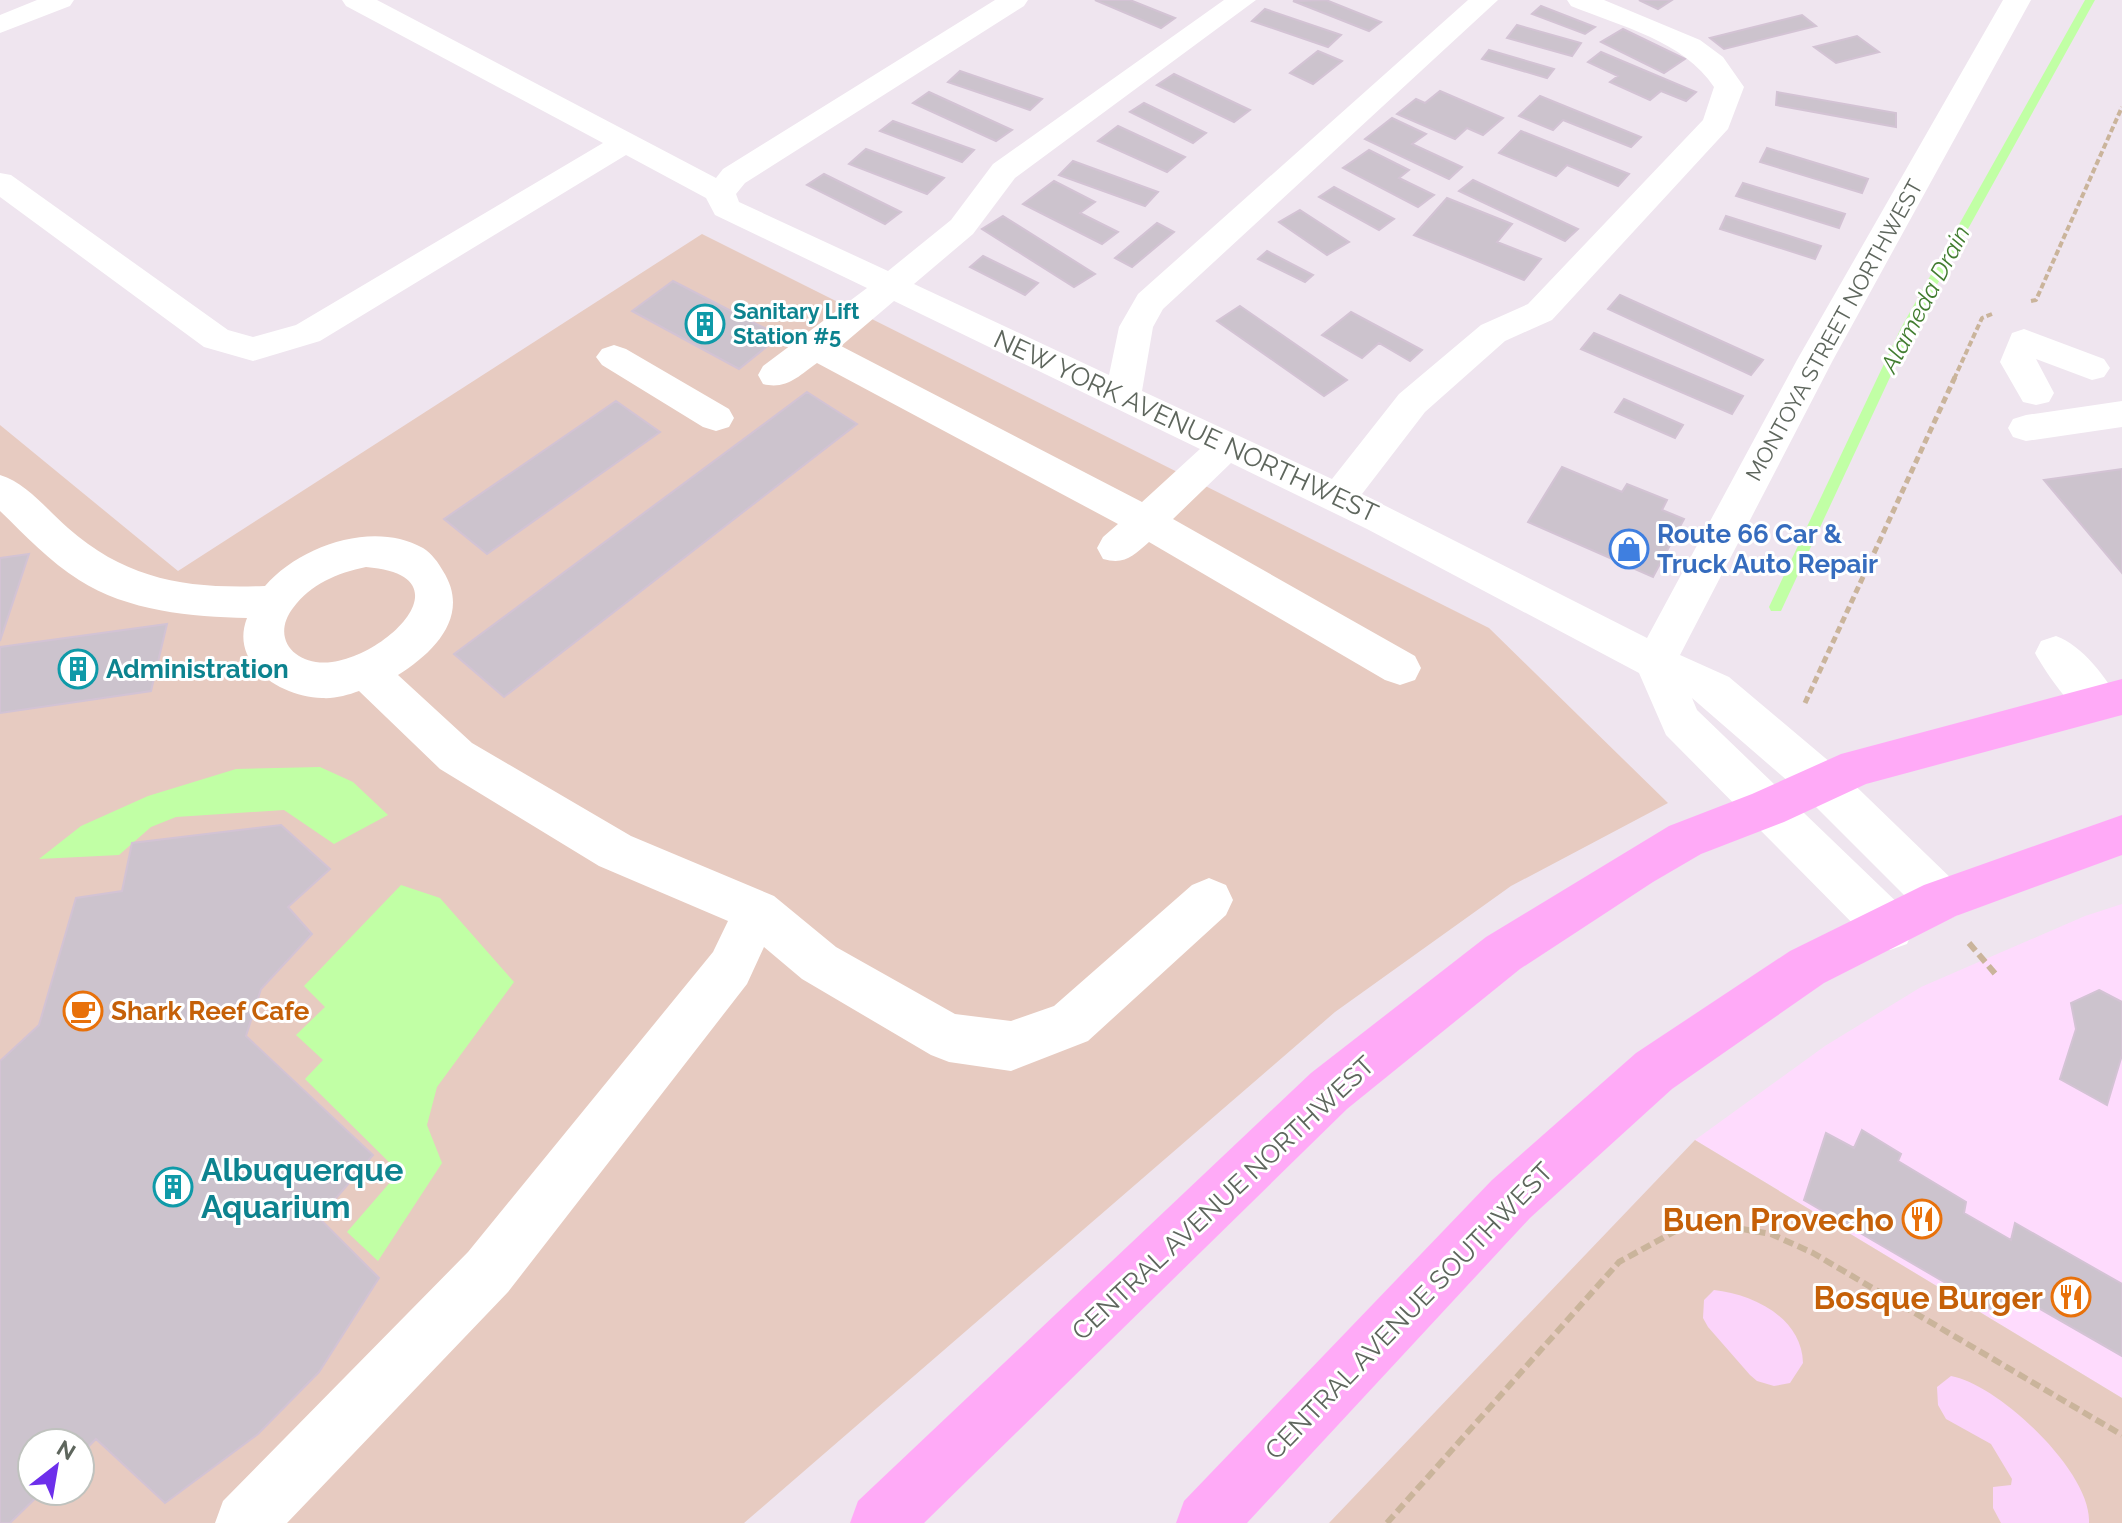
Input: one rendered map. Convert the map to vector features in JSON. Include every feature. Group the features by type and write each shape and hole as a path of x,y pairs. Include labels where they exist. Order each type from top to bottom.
{"main road":[{"name":"CENTRAL AVENUE NORTHWEST","path":"880,1523 1318,1102 1503,953 1685,840 1768,808 1821,782 1857,767 2110,700"},
{"name":"CENTRAL AVENUE SOUTHWEST","path":"1206,1523 1511,1199 1654,1071 1807,967 1941,900 2120,838"}],"street":[{"path":"0,25 60,0"},
{"name":"NEW YORK AVENUE NORTHWEST","path":"356,0 720,193 726,208 1338,498 1655,662 1714,689 1821,782 1941,900"},
{"path":"720,193 734,176 1014,0"},
{"path":"776,375 962,227 1004,171 1242,0"},
{"path":"1123,397 1136,327 1150,302 1484,0"},
{"path":"1338,498 1412,403 1493,333 1540,312 1717,123 1729,87 1713,63 1690,46 1581,0"},
{"name":"MONTOYA STREET NORTHWEST","path":"1655,662 1815,360 2017,0"},
{"path":"0,182 216,339 253,349 308,333 625,143"},
{"path":"2036,393 2018,362 2024,341 2092,368"},
{"path":"815,347 1143,520 1400,668"},
{"path":"614,357 716,418"},
{"path":"884,422 915,398"},
{"path":"2026,428 2122,414"},
{"path":"1117,548 1143,520 1226,446"},
{"path":"0,489 96,572 156,593 240,604 275,601"},
{"path":"366,552 402,556 414,562 429,577 434,595 430,617 411,646 387,665 368,673 337,681 302,679 278,667 265,650 262,637 267,615 275,601 302,575 337,557 366,552"},
{"path":"2056,653 2110,700"},
{"path":"1655,662 1681,722 1890,928"},
{"path":"368,673 456,756 615,851 757,911 819,963 949,1038 1011,1046 1070,1024 1209,900"},
{"path":"245,1523 488,1272 730,968 757,911"}],"path":[{"path":"2021,303 2036,300 2122,107"},
{"path":"1802,707 1982,318 1994,312"},
{"path":"1969,943 1998,977"},
{"path":"1387,1523 1619,1262 1681,1228 1725,1226 1771,1234 1813,1253 2122,1435"}],"shaded area":[{"path":"702,234 1489,628 1668,803 1511,886 1335,1012 744,1523 0,1523 0,425 178,571"},
{"path":"320,767 353,782 388,815 334,844 284,810 176,817 151,827 119,855 39,859 81,826 148,796 236,769"},
{"path":"401,885 440,898 514,982 437,1087 427,1125 442,1163 378,1261 347,1232 399,1172 305,1079 323,1060 296,1035 325,1007 304,986"},
{"path":"2122,904 2122,1398 1695,1140 1825,1046 1921,987 2085,916"},
{"path":"1695,1140 2122,1398 2122,1523 1329,1523"}],"sand":[{"path":"1714,1290 1759,1303 1784,1321 1794,1333 1803,1363 1790,1383 1774,1386 1757,1381 1708,1327 1703,1318 1704,1300"},
{"path":"1951,1376 1993,1395 2039,1433 2075,1480 2086,1502 2089,1523 2001,1523 1993,1508 1993,1487 2011,1485 2012,1479 1991,1444 1946,1419 1938,1405 1937,1387"}],"building":[{"path":"1095,0 1130,0 1175,18 1161,28"},
{"path":"1326,0 1381,22 1369,31 1293,1"},
{"path":"1639,0 1672,0 1658,9"},
{"path":"1541,6 1595,27 1585,34 1532,14"},
{"path":"1265,9 1341,35 1328,47 1252,21"},
{"path":"1802,15 1816,26 1724,49 1710,38"},
{"path":"1517,25 1581,43 1572,56 1507,38"},
{"path":"1623,29 1685,59 1664,73 1601,42"},
{"path":"1857,36 1879,52 1836,63 1814,47"},
{"path":"1489,50 1554,69 1547,78 1482,59"},
{"path":"1318,51 1342,61 1313,84 1290,73"},
{"path":"1601,52 1696,92 1686,101 1661,91 1650,100 1610,82 1618,76 1588,62"},
{"path":"960,71 1042,99 1030,110 948,82"},
{"path":"1174,74 1250,110 1234,122 1157,85"},
{"path":"1440,91 1503,118 1483,135 1467,128 1455,139 1397,114 1416,99 1425,103"},
{"path":"929,92 1012,130 996,141 913,103"},
{"path":"1777,92 1896,113 1896,127 1776,105"},
{"path":"1540,96 1641,137 1631,147 1563,120 1553,130 1519,116"},
{"path":"1144,103 1206,133 1193,143 1130,112"},
{"path":"1392,118 1426,134 1412,144 1462,167 1449,179 1365,139"},
{"path":"893,121 974,150 962,162 880,131"},
{"path":"1118,126 1185,157 1167,172 1098,141"},
{"path":"1521,131 1629,174 1618,186 1567,165 1556,176 1499,153"},
{"path":"1767,148 1868,179 1862,193 1760,162"},
{"path":"866,149 944,178 927,194 849,164"},
{"path":"1369,150 1409,170 1399,178 1434,195 1418,207 1343,168"},
{"path":"1073,161 1158,192 1145,206 1059,175"},
{"path":"824,174 901,212 885,224 807,185"},
{"path":"1473,180 1578,229 1565,241 1459,191"},
{"path":"1054,181 1095,202 1080,213 1118,232 1102,244 1023,204"},
{"path":"1743,183 1845,214 1839,228 1736,196"},
{"path":"1334,187 1394,219 1379,230 1319,197"},
{"path":"1447,198 1512,224 1497,242 1541,259 1524,280 1414,235"},
{"path":"1300,210 1349,242 1327,255 1279,222"},
{"path":"1003,216 1095,274 1074,287 982,229"},
{"path":"1726,216 1821,246 1815,259 1720,229"},
{"path":"1157,223 1174,232 1132,267 1115,258"},
{"path":"1267,251 1313,275 1305,282 1258,259"},
{"path":"983,256 1038,283 1025,295 970,267"},
{"name":"Sanitary Lift Station #5","path":"673,281 780,336 739,369 632,311"},
{"path":"1620,295 1763,360 1751,375 1608,309"},
{"path":"1240,306 1347,380 1324,396 1217,321"},
{"path":"1351,312 1422,350 1410,361 1379,343 1362,358 1322,335"},
{"path":"1594,333 1743,396 1732,414 1581,349"},
{"path":"807,392 857,424 504,697 454,654"},
{"path":"1624,399 1683,425 1675,438 1615,412"},
{"path":"616,401 660,432 487,554 444,519"},
{"name":"Route 66 Car & Truck Auto Repair","path":"1562,467 1622,492 1627,484 1667,500 1662,510 1684,519 1653,577 1528,522"},
{"path":"2122,469 2122,573 2044,480"},
{"path":"29,554 0,641 0,558"},
{"name":"Administration","path":"167,624 151,691 0,713 0,647"},
{"name":"Albuquerque Aquarium","path":"281,825 330,869 288,907 312,934 261,989 246,1036 373,1155 319,1218 379,1278 319,1372 258,1434 165,1503 96,1439 96,1427 16,1427 16,1507 26,1507 10,1523 0,1523 0,1061 39,1025 76,898 122,891 132,843"},
{"path":"2099,990 2122,1002 2122,1055 2107,1105 2060,1079 2076,1029 2071,1003"},
{"path":"1862,1130 1901,1154 1898,1161 1966,1202 1964,1213 2011,1240 2015,1223 2122,1284 2122,1356 2009,1291 2004,1317 1804,1200 1826,1133 1854,1148"}],"waterway":[{"name":"Alameda Drain","path":"1776,607 1907,328 2090,0"}],"place":[{"name":"Sanitary Lift Station #5","path":"705,324"},
{"name":"Route 66 Car & Truck Auto Repair","path":"1629,549"},
{"name":"Administration","path":"78,669"},
{"name":"Shark Reef Cafe","path":"83,1011"},
{"name":"Albuquerque Aquarium","path":"173,1187"},
{"name":"Buen Provecho","path":"1922,1219"},
{"name":"Bosque Burger","path":"2071,1297"}]}
